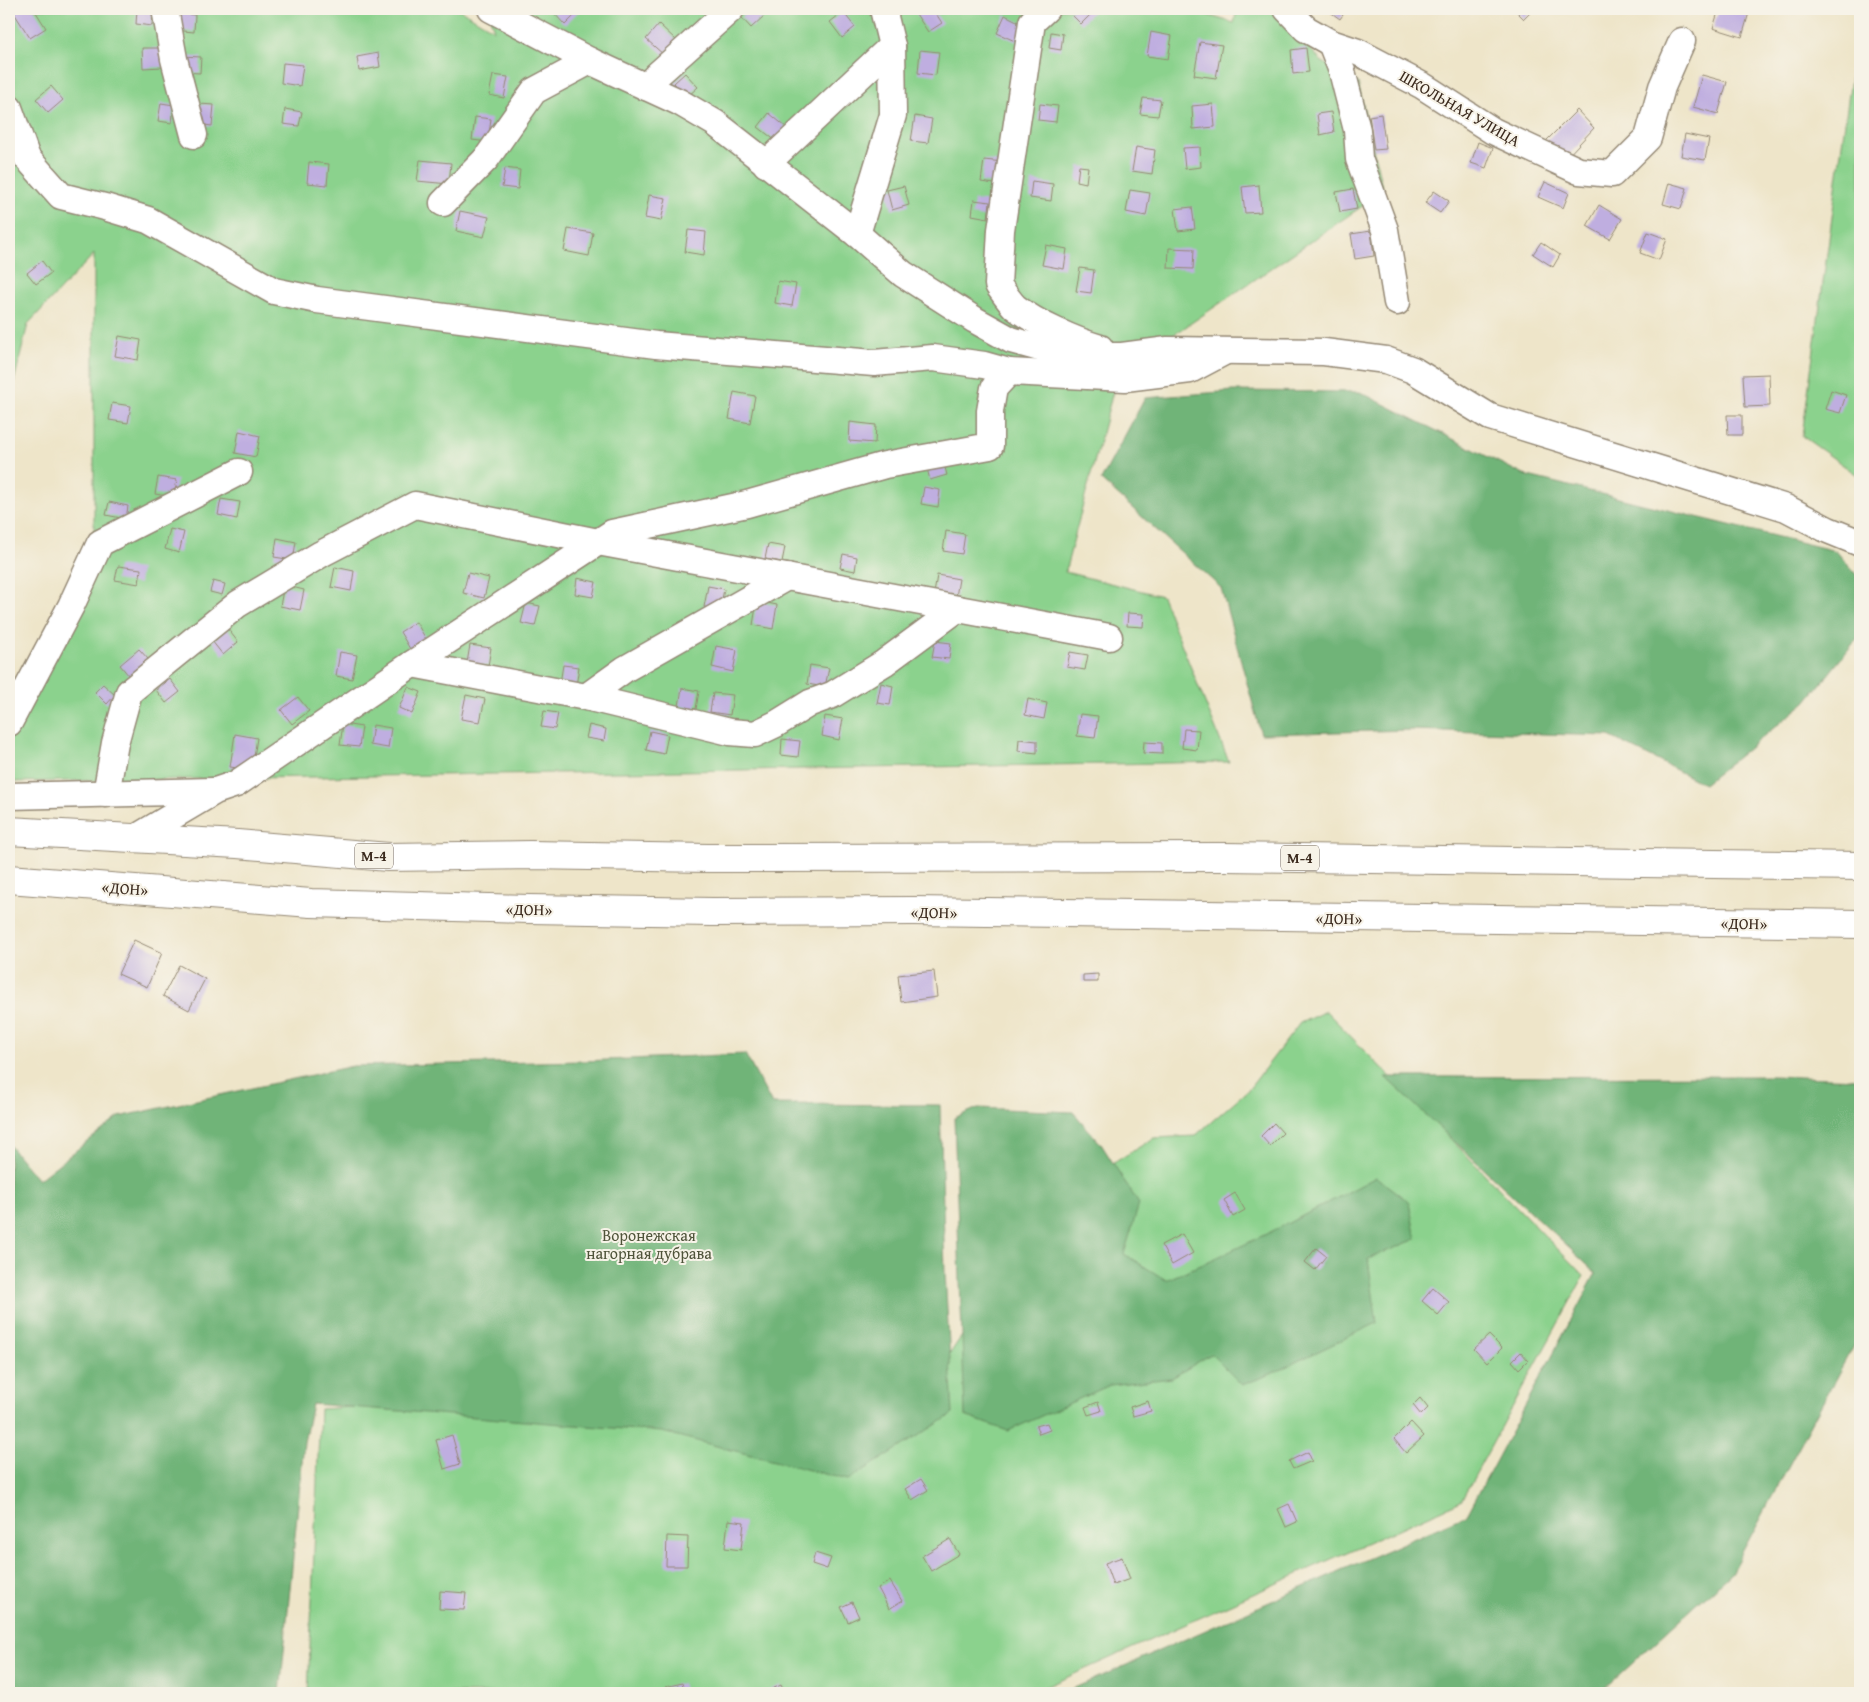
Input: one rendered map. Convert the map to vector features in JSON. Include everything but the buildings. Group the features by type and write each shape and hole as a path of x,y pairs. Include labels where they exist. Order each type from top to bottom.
{"highway":[{"name":"М-4","path":"9,831 237,844 388,857 530,855 708,858 1224,856 1860,866"},
{"name":"«ДОН»","path":"9,879 311,903 529,909 712,912 913,911 1860,924"}],"street":[{"path":"165,9 174,59 194,135"},
{"path":"646,87 732,9"},
{"path":"857,234 893,115 892,46 883,9"},
{"path":"1046,9 1032,22 1001,230 998,285 1015,306 1045,325 1078,341 1122,356"},
{"name":"ШКОЛЬНАЯ УЛИЦА","path":"1287,9 1306,29 1331,44 1358,52 1423,86 1502,135 1579,171 1612,174 1648,138 1662,87 1682,41"},
{"path":"507,12 590,61 679,102 715,123 857,234 903,274 975,320 1011,340 1054,352 1096,356 1122,356 1168,350 1324,352 1386,360 1413,370 1490,417 1786,508 1828,530 1860,543"},
{"path":"1331,44 1342,71 1357,130 1359,159 1385,230 1397,302"},
{"path":"766,164 892,46"},
{"path":"443,203 486,160 534,91 590,61"},
{"path":"9,108 27,158 61,196 148,220 274,292 327,301 656,345 874,362 933,358 984,365 1009,372 1125,378 1190,370 1225,352"},
{"path":"134,839 215,791 236,784 412,664 612,533 747,504 885,466 990,446 990,411 994,388 1009,372"},
{"path":"9,723 71,606 100,543 239,472"},
{"path":"106,794 115,743 129,692 238,604 321,554 415,505 598,542 1109,636"},
{"path":"586,698 625,669 787,577"},
{"path":"412,664 586,698 730,732 755,734 776,724 810,703 832,695 884,663 957,609"},
{"path":"9,796 215,791"}],"green space":[{"path":"9,9 459,9 494,30 487,9 1187,9 1234,23 1237,9 1276,9 1321,61 1358,83 1383,192 1118,373 1065,572 1162,596 1229,762 9,782 9,719 94,543 94,254 28,324 9,402"},
{"path":"1860,13 1860,477 1802,436"},
{"path":"1233,391 1360,392 1524,475 1836,551 1860,579 1860,635 1806,702 1704,784 1609,736 1411,730 1261,734 1221,588 1101,480 1145,398"},
{"path":"1326,1011 1584,1276 1461,1501 1032,1693 308,1693 320,1409 938,1371 1055,1199 1154,1138 1195,1136 1249,1089 1300,1023"},
{"name":"Воронежская нагорная дубрава","path":"745,1054 772,1104 940,1105 945,1272 953,1414 848,1480 662,1432 312,1404 304,1442 280,1693 9,1693 9,1145 38,1180 119,1117 353,1066 583,1061"},
{"path":"1772,1076 1860,1079 1860,1333 1731,1573 1600,1693 1063,1693 1467,1515 1596,1273 1385,1077"},
{"path":"978,1108 1073,1112 1101,1144 1139,1204 1124,1254 1166,1280 1272,1231 1376,1177 1409,1202 1416,1239 1368,1259 1377,1323 1271,1374 1242,1385 1211,1354 1172,1378 1110,1385 1008,1431 965,1416 954,1118"}]}
